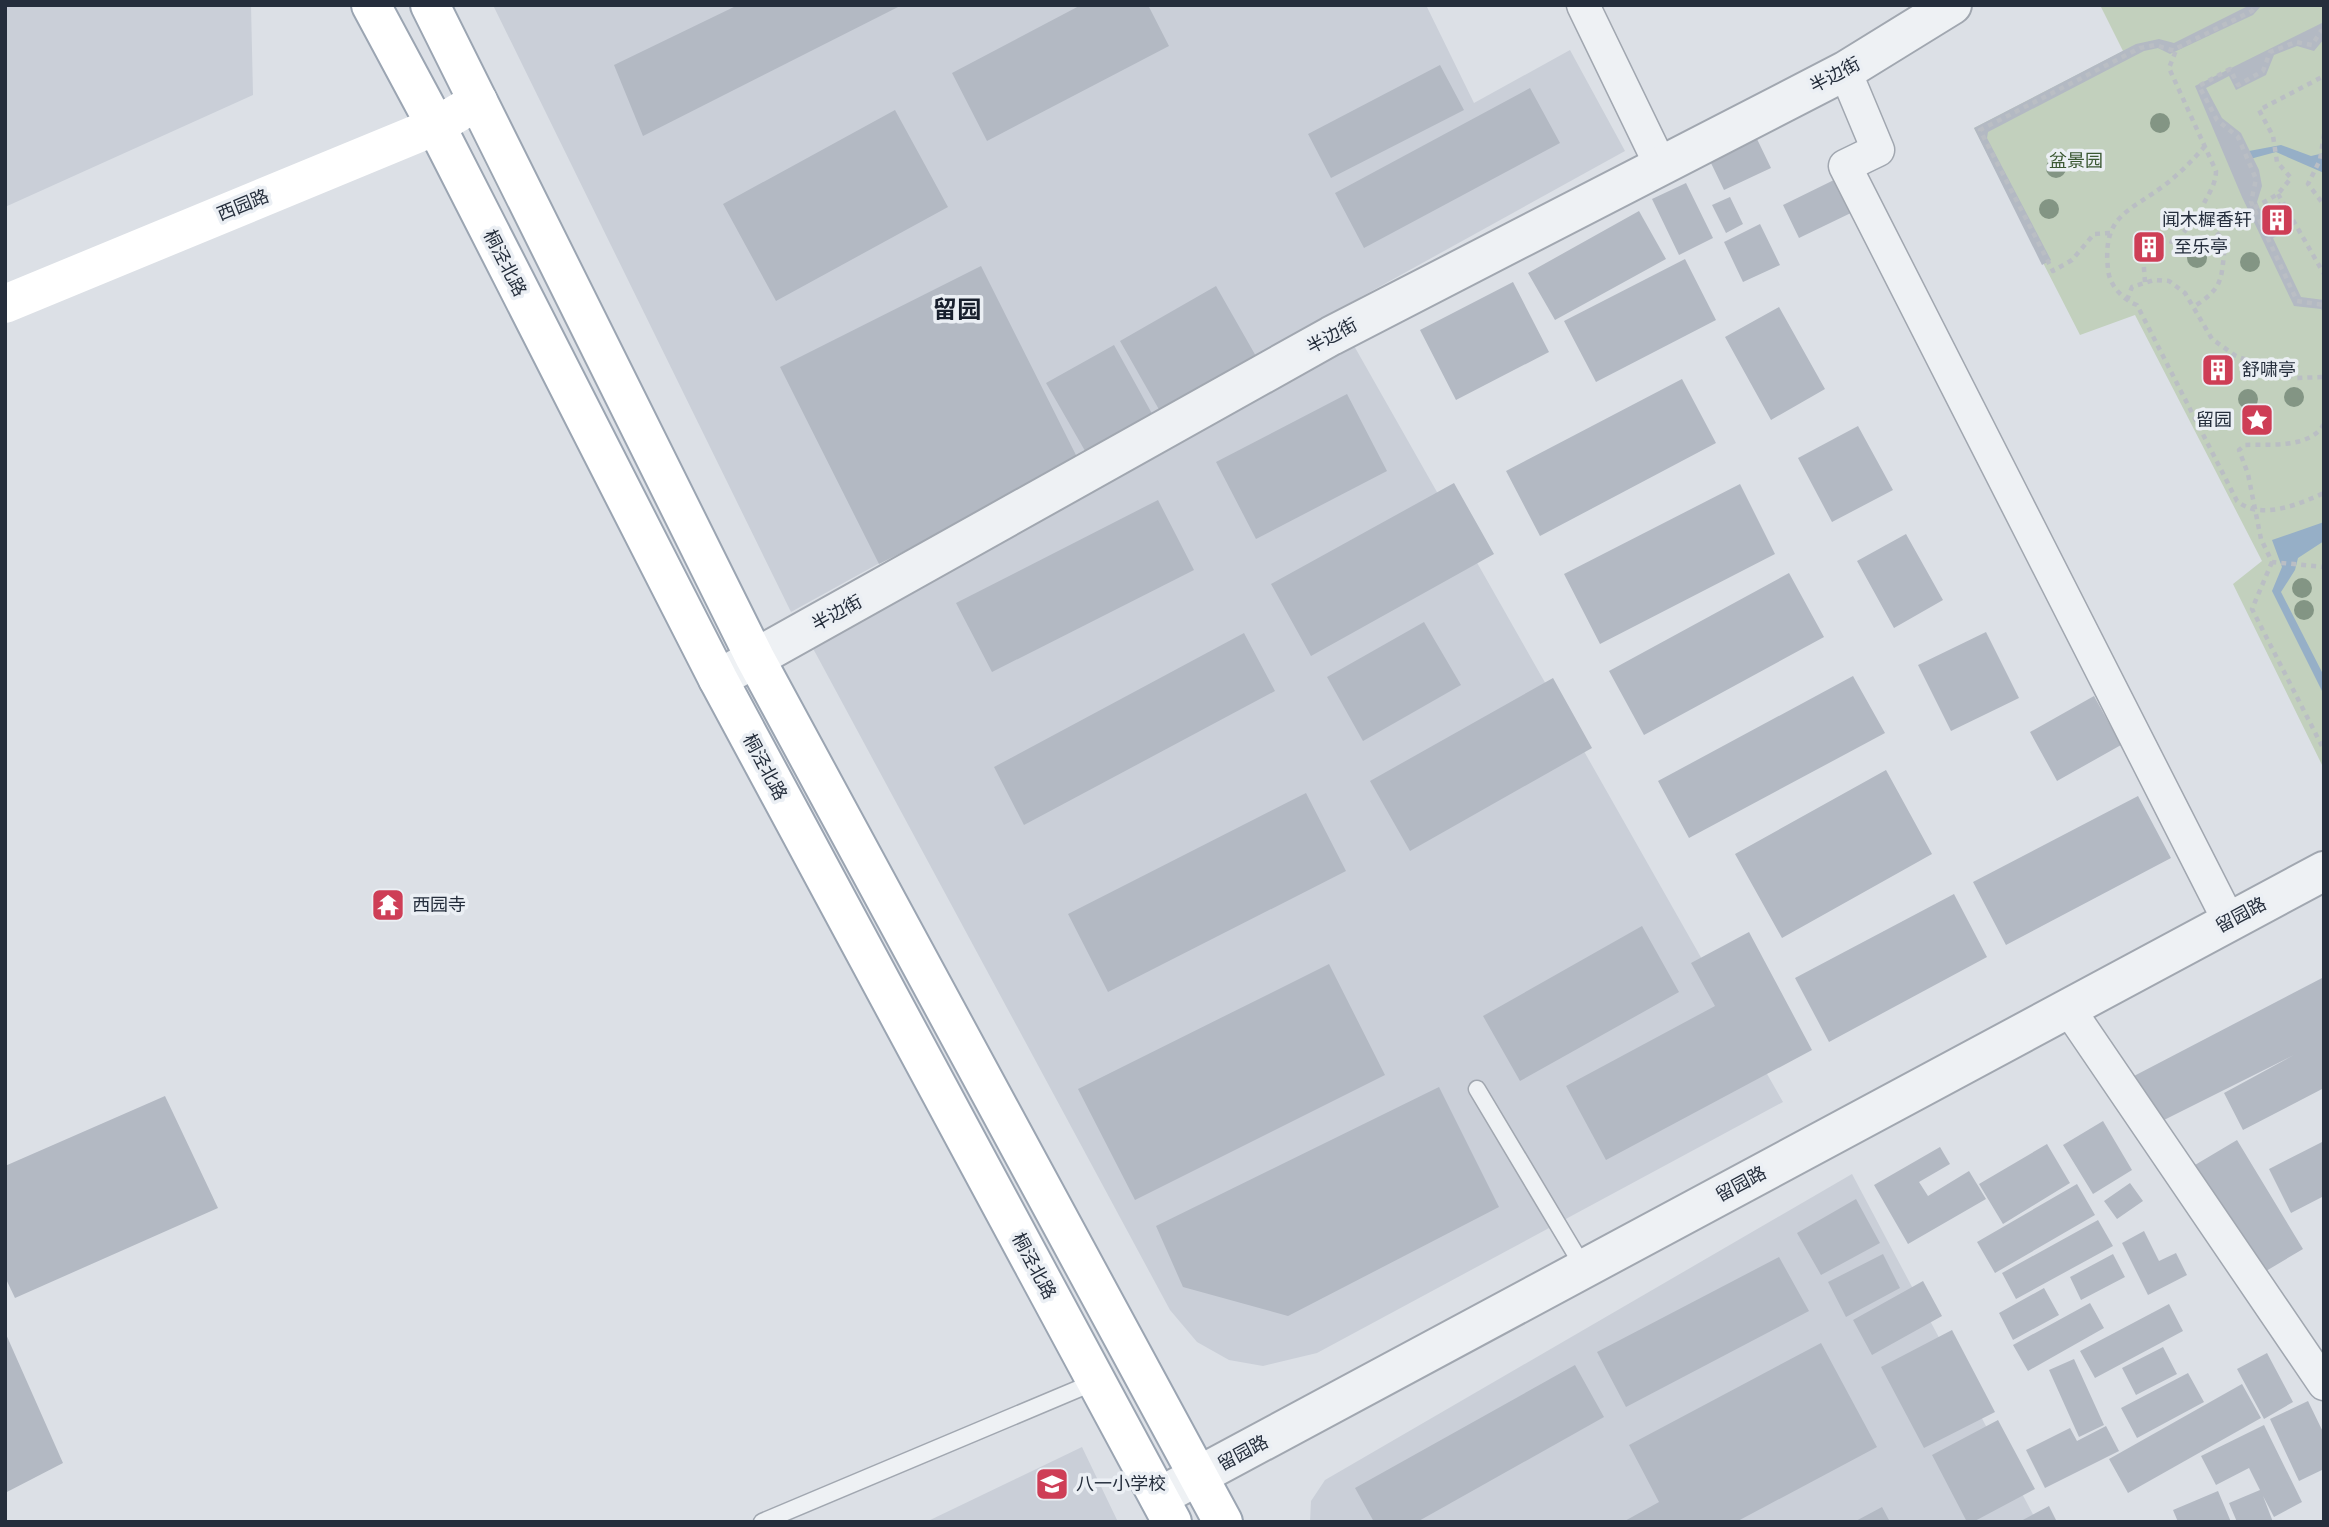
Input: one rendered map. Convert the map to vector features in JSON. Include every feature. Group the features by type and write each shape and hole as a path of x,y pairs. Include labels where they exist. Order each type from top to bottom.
{"main road":[{"name":"桐泾北路","path":"371,5 436,126 718,680 1166,1510"},
{"path":"430,5 755,658 1223,1522"},
{"name":"西园路","path":"5,304 436,126 478,101"}],"street":[{"path":"1583,5 1660,164"},
{"name":"半边街","path":"718,680 1331,336 1660,164 1845,71 1952,5"},
{"path":"1845,71 1878,150 1845,166 2230,921"},
{"name":"留园路","path":"1166,1510 1198,1478 2324,871"},
{"path":"2068,1008 2324,1384"}],"lane":[{"path":"1477,1089 1584,1268"},
{"path":"762,1522 1097,1381"}],"path":[{"path":"2199,222 2200,206 2216,179 2214,164 2169,68 2175,51 2252,11 2257,5"},
{"path":"2324,32 2321,31 2312,45 2296,42 2270,52 2263,71 2238,85 2230,69 2199,86 2217,121 2238,137 2244,150 2256,179 2251,202 2297,301 2324,305"},
{"path":"2110,233 2094,234 2072,260 2053,271 1980,130 2140,48 2162,46 2175,51"},
{"path":"2254,208 2278,194 2291,178 2277,162 2273,136 2259,110 2324,76"},
{"path":"2324,134 2321,153 2308,184 2324,205"},
{"path":"2205,146 2165,185 2120,215 2110,233 2109,276 2127,300 2137,305 2211,445 2232,495 2243,506 2256,510 2288,506 2324,493"},
{"path":"2278,194 2324,274"},
{"path":"2145,282 2142,264 2145,251 2162,239 2176,243 2190,224 2199,222 2218,233 2225,245 2220,286 2213,295 2193,307"},
{"path":"2127,300 2132,287 2161,279 2173,282 2185,293 2211,339 2236,356 2297,378 2324,377"},
{"path":"2324,424 2315,435 2301,440 2239,448 2261,539 2272,562 2252,609 2324,750"},
{"path":"2272,562 2324,568"}],"shaded area":[{"path":"5,5 251,5 253,95 5,207"},
{"path":"493,5 1426,5 1474,103 1570,50 1625,151 791,612"},
{"path":"1353,344 1783,1102 1317,1353 1263,1366 1229,1360 1197,1342 1170,1310 809,641"},
{"path":"1852,1174 2037,1522 1310,1522 1311,1501 1325,1480"},
{"name":"八一小学校","path":"1082,1447 1118,1522 926,1522"}],"green space":[{"name":"留园","path":"2100,5 2324,5 2324,769 2233,584 2262,561 2135,315 2080,335 1974,128 2123,51"}],"water":[{"path":"2281,145 2311,156 2324,153 2324,173 2276,152 2250,159 2249,151"},
{"path":"2324,522 2324,541 2298,558 2295,570 2281,592 2324,676 2324,695 2272,591 2282,567 2272,540"}],"building":[{"path":"738,5 902,5 643,136 614,65"},
{"path":"1081,5 1148,5 1169,46 987,141 952,73"},
{"path":"2250,5 2262,5 2253,15 2170,54 2158,48 2144,51 1988,132 1987,138 2051,260 2042,265 1974,128 2136,44 2159,39 2174,43"},
{"path":"2324,22 2324,39 2314,51 2297,46 2274,55 2266,75 2236,90 2229,76 2206,88 2222,118 2241,133 2259,170 2262,186 2257,202 2261,212 2280,202 2293,228 2273,238 2301,297 2324,300 2324,314 2321,309 2294,306 2242,197 2195,86"},
{"path":"1440,65 1464,110 1331,178 1308,134"},
{"path":"1530,88 1560,143 1364,248 1335,193"},
{"path":"895,110 948,207 776,301 723,204"},
{"path":"1757,139 1771,168 1724,190 1710,161"},
{"path":"1838,178 1855,211 1799,238 1783,205"},
{"path":"1686,183 1713,238 1679,255 1652,199"},
{"path":"1730,197 1743,224 1726,233 1712,205"},
{"path":"1639,211 1666,259 1555,320 1528,273"},
{"path":"1760,224 1780,265 1743,282 1724,242"},
{"name":"至乐亭","path":"2149,230 2160,235 2165,246 2160,257 2149,262 2138,257 2133,246 2138,235"},
{"path":"1685,259 1716,320 1596,382 1564,321"},
{"path":"981,266 1080,463 879,564 780,367"},
{"path":"1513,282 1549,352 1456,400 1420,330"},
{"path":"1216,286 1257,358 1161,413 1120,341"},
{"path":"1779,307 1825,389 1771,420 1725,337"},
{"path":"1114,345 1155,419 1088,456 1046,383"},
{"name":"舒啸亭","path":"2218,354 2229,359 2234,370 2229,381 2218,386 2207,381 2202,370 2207,359"},
{"path":"1682,379 1716,443 1540,536 1506,471"},
{"path":"1347,394 1387,471 1256,539 1216,462"},
{"path":"1858,426 1893,490 1832,522 1798,458"},
{"path":"1454,483 1494,554 1311,656 1271,584"},
{"path":"1740,484 1775,554 1600,644 1564,574"},
{"path":"1158,500 1194,570 992,672 956,603"},
{"path":"1906,534 1943,600 1894,628 1857,561"},
{"path":"1789,573 1824,637 1644,735 1609,671"},
{"path":"1424,622 1461,685 1363,741 1327,677"},
{"path":"1986,632 2019,698 1951,731 1918,665"},
{"path":"1244,633 1275,691 1024,825 994,767"},
{"path":"1853,676 1885,733 1689,838 1658,781"},
{"path":"1553,678 1592,748 1410,851 1370,781"},
{"path":"2094,696 2121,745 2057,781 2030,732"},
{"path":"1886,770 1932,854 1782,938 1735,854"},
{"path":"1306,793 1346,871 1108,992 1068,914"},
{"path":"2138,796 2171,858 2006,945 1973,882"},
{"path":"1954,894 1987,957 1829,1042 1795,978"},
{"path":"1642,926 1679,992 1520,1081 1483,1016"},
{"path":"1749,932 1812,1050 1606,1160 1566,1086 1715,1006 1691,963"},
{"path":"1329,964 1385,1075 1135,1200 1078,1089"},
{"path":"2324,977 2324,1088 2243,1130 2224,1093 2294,1055 2158,1123 2134,1076"},
{"path":"1439,1087 1499,1207 1288,1316 1183,1287 1156,1226"},
{"path":"165,1096 218,1208 15,1298 5,1277 5,1166"},
{"path":"2103,1121 2132,1170 2093,1194 2063,1145"},
{"path":"2237,1140 2303,1249 2261,1274 2195,1165"},
{"path":"2324,1141 2324,1196 2291,1213 2269,1169"},
{"path":"2047,1144 2070,1183 2003,1224 1979,1184"},
{"path":"1940,1147 1950,1164 1919,1182 1928,1196 1969,1171 1986,1199 1908,1244 1874,1185"},
{"path":"2130,1183 2143,1201 2117,1219 2104,1201"},
{"path":"2077,1184 2095,1215 1995,1273 1977,1242"},
{"path":"1856,1199 1880,1243 1821,1275 1797,1233"},
{"path":"2098,1220 2113,1246 2016,1299 2002,1273"},
{"path":"2144,1231 2159,1261 2176,1253 2187,1275 2148,1295 2122,1243"},
{"path":"1883,1254 1900,1288 1846,1317 1828,1282"},
{"path":"2113,1254 2125,1277 2081,1300 2070,1277"},
{"path":"1779,1257 1809,1311 1626,1407 1597,1352"},
{"path":"1923,1281 1942,1316 1872,1355 1853,1320"},
{"path":"2044,1288 2059,1315 2013,1340 1999,1313"},
{"path":"2090,1303 2104,1328 2028,1371 2013,1345"},
{"path":"2169,1304 2183,1331 2095,1378 2080,1351"},
{"path":"1952,1330 1995,1412 1924,1448 1881,1367"},
{"path":"5,1332 63,1463 5,1493"},
{"path":"1821,1343 1877,1447 1736,1522 1623,1522 1659,1502 1629,1445"},
{"path":"2163,1347 2177,1374 2136,1395 2122,1368"},
{"path":"2267,1353 2293,1402 2264,1419 2237,1369"},
{"path":"2074,1359 2104,1425 2079,1437 2049,1370"},
{"path":"1575,1365 1604,1417 1417,1522 1374,1522 1355,1488"},
{"path":"2188,1373 2204,1402 2137,1438 2121,1408"},
{"path":"2242,1384 2261,1418 2128,1493 2109,1459"},
{"path":"2308,1401 2324,1434 2324,1469 2299,1481 2270,1419"},
{"path":"1998,1420 2035,1489 1973,1522 1967,1522 1932,1455"},
{"path":"2264,1425 2302,1502 2274,1517 2263,1496 2273,1522 2237,1522 2229,1503 2260,1490 2249,1468 2216,1485 2201,1456"},
{"path":"2106,1426 2119,1451 2045,1488 2026,1450 2070,1428 2077,1441"},
{"path":"2218,1491 2231,1522 2178,1522 2173,1510"},
{"path":"2049,1506 2057,1522 2019,1522"},
{"path":"1882,1507 1890,1522 1854,1522"}],"place":[{"name":"闻木樨香轩","path":"2277,220"},
{"name":"至乐亭","path":"2149,247"},
{"name":"舒啸亭","path":"2218,370"},
{"name":"留园","path":"2257,420"},
{"name":"西园寺","path":"388,905"},
{"name":"八一小学校","path":"1052,1484"}],"district":[{"name":"留园","path":"957,310"}],"park label":[{"name":"盆景园","path":"2076,161"}]}
